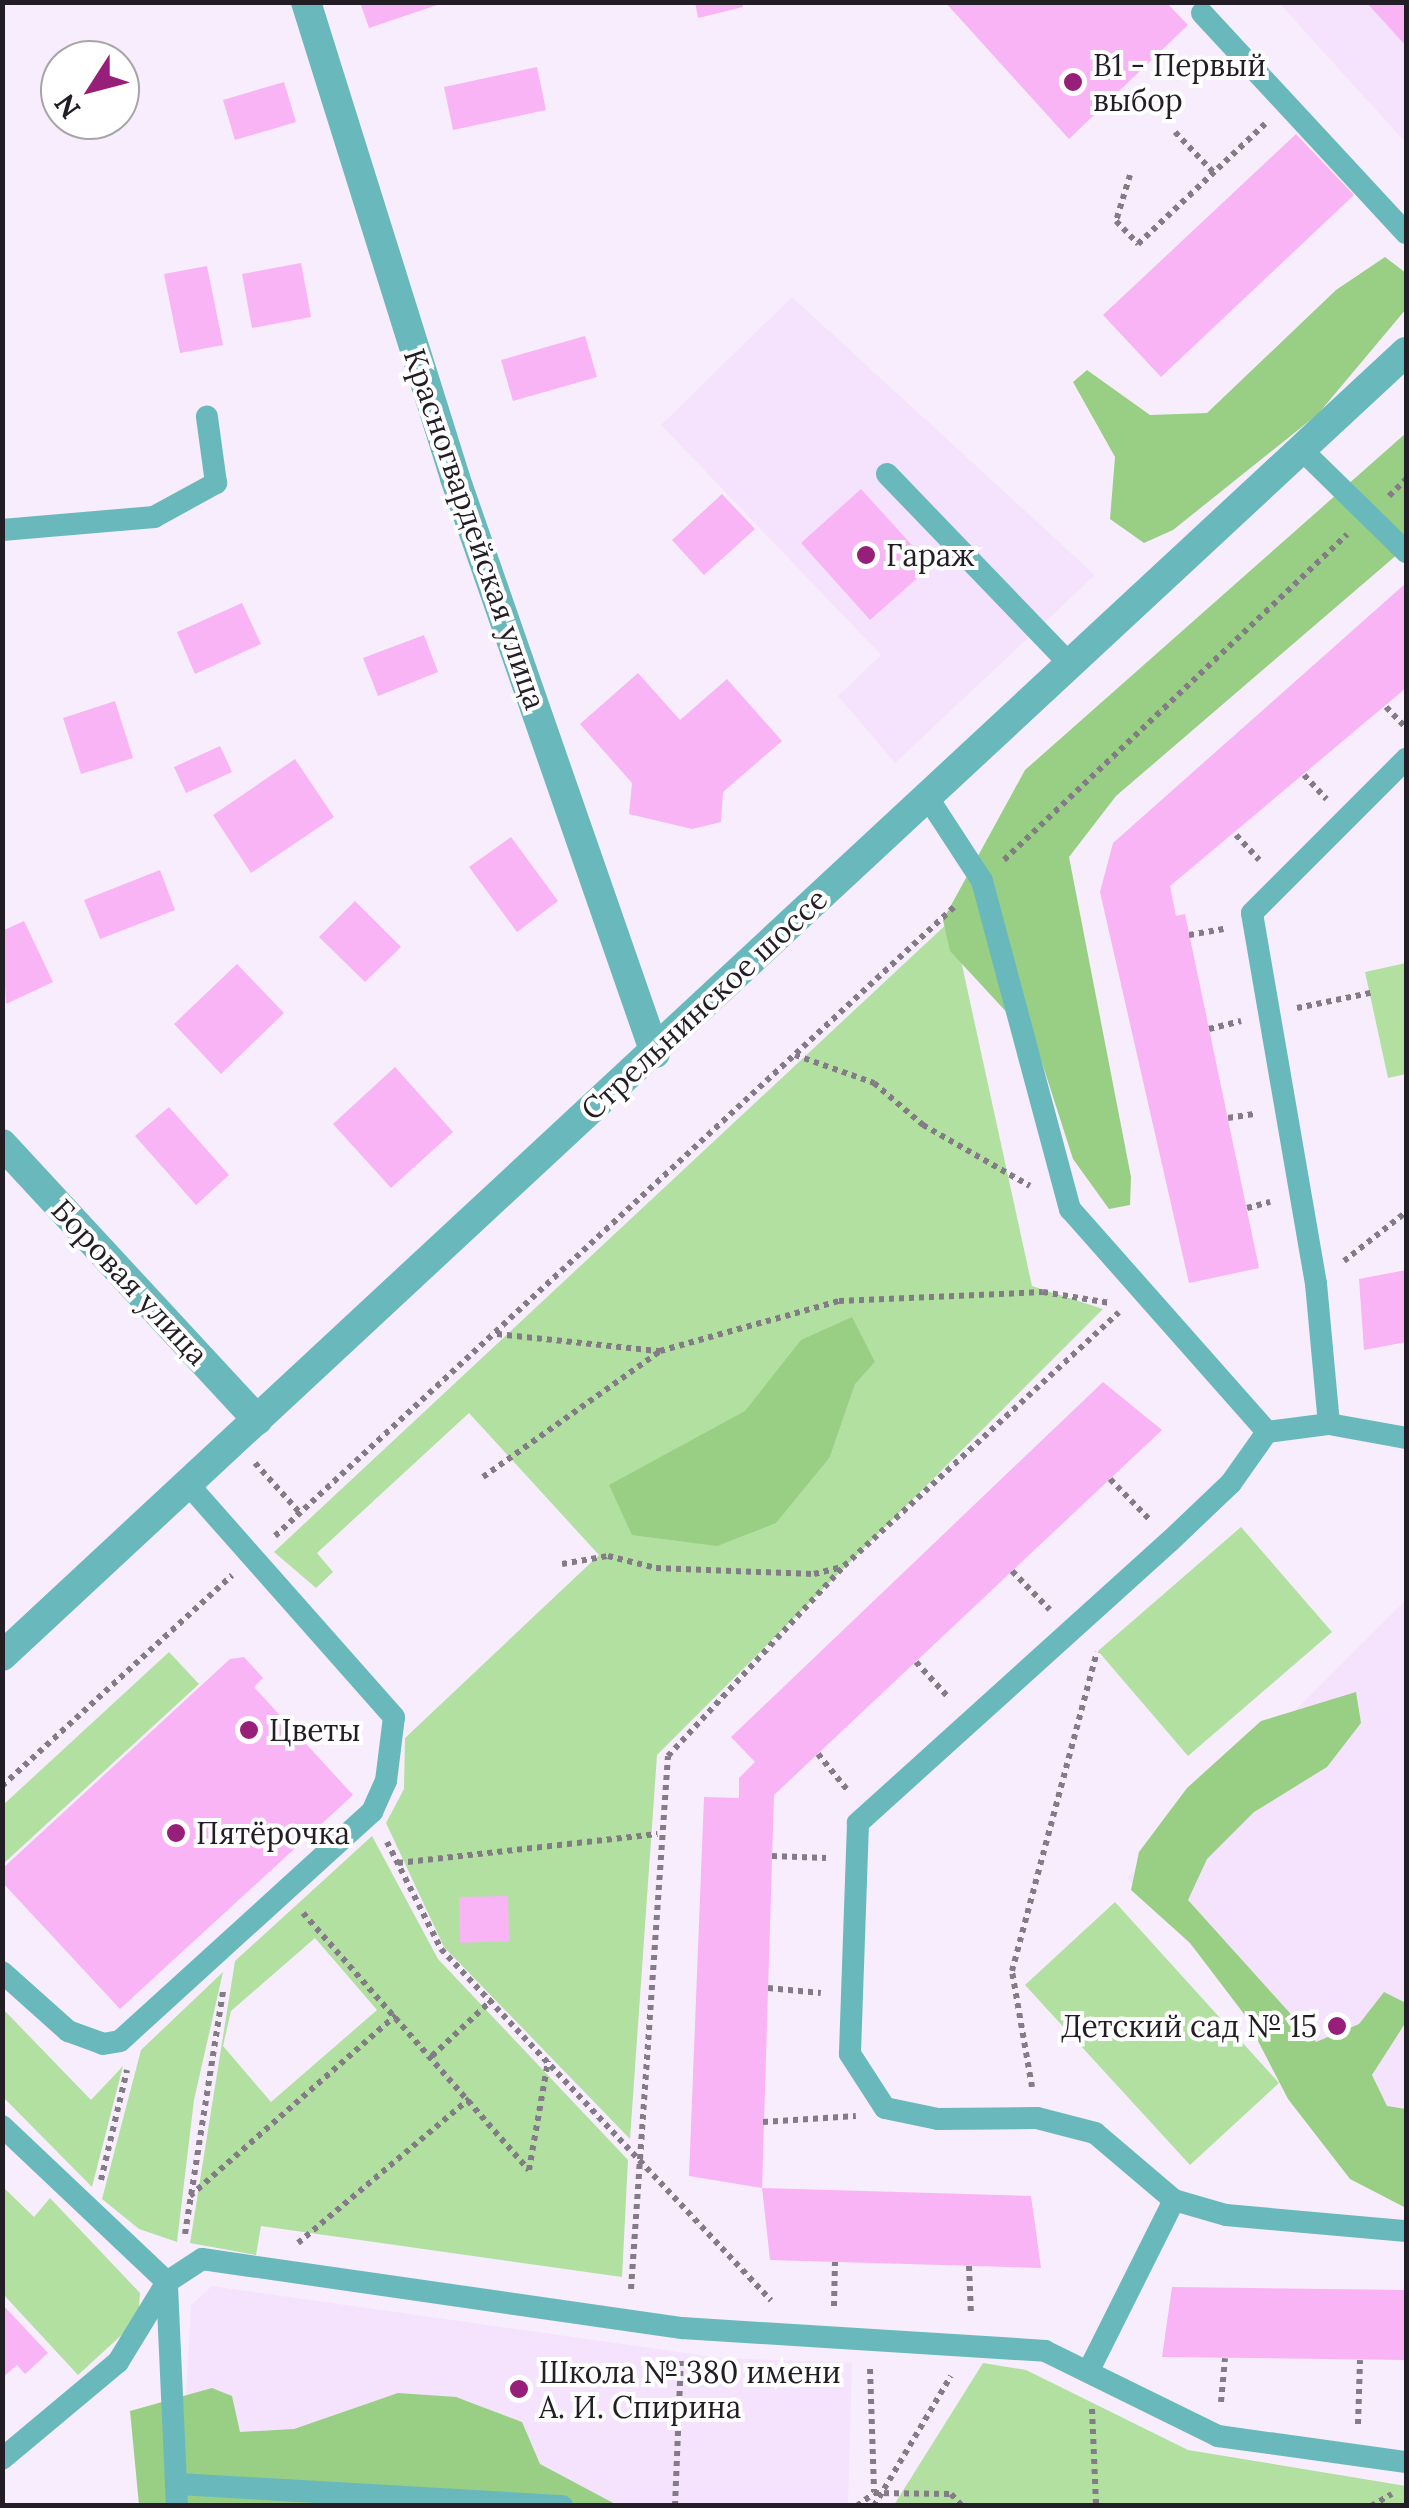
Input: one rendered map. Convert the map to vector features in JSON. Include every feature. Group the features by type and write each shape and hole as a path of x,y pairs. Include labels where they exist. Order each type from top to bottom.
{"street":[{"name":"Красногвардейская улица","path":"306,2 455,478 654,1053"},
{"name":"Стрельнинское шоссе","path":"2,1656 1406,352"},
{"name":"Боровая улица","path":"2,1144 258,1420"}],"lane":[{"path":"1202,14 1406,233"},
{"path":"2,530 154,518 216,483 207,417"},
{"path":"1302,450 1406,552"},
{"path":"887,474 1068,663"},
{"path":"1329,1424 1316,1284 1252,913 1278,880 1406,759"},
{"path":"926,794 982,881 1070,1209 1267,1432"},
{"path":"1406,1438 1329,1424 1267,1432 1231,1483 1170,1542 858,1823 850,2054 885,2108 938,2119 1037,2118 1095,2134 1174,2200 1226,2215 1406,2231"},
{"path":"2,1972 85,2040 103,2044 136,2032 372,1812 386,1780 394,1717 188,1484"},
{"path":"2,2126 166,2282 178,2495 562,2506"},
{"path":"1090,2368 1174,2200"},
{"path":"2,2460 118,2362 166,2282 202,2259 629,2320 834,2340 972,2343 1090,2368 1218,2436 1406,2462"}],"path":[{"path":"1130,175 1116,221 1138,244 1288,103"},
{"path":"1175,132 1214,173"},
{"path":"2,1786 795,1055 1406,480"},
{"path":"1386,707 1406,729"},
{"path":"1236,835 1278,880"},
{"path":"1269,1013 1370,994"},
{"path":"795,1055 874,1083 923,1125 1070,1209"},
{"path":"1316,1284 1406,1212"},
{"path":"483,1477 660,1351 839,1300 1042,1292 1126,1306 844,1566 668,1756 657,1834 629,2320"},
{"path":"494,1334 660,1351"},
{"path":"1110,1479 1170,1542"},
{"path":"562,1564 608,1556 656,1568 814,1574 844,1566"},
{"path":"1012,1572 1071,1630"},
{"path":"1037,2118 1012,1970 1114,1592"},
{"path":"916,1662 970,1722"},
{"path":"818,1754 868,1814"},
{"path":"657,1834 398,1863 441,1950 493,1999 806,2338"},
{"path":"772,1856 856,1860"},
{"path":"286,1893 529,2170 548,2060"},
{"path":"166,2282 189,2197 233,1942"},
{"path":"768,1988 852,1995"},
{"path":"432,2056 493,1999"},
{"path":"189,2197 396,2015"},
{"path":"93,2215 136,2032"},
{"path":"267,2268 469,2099"},
{"path":"763,2122 828,2124 885,2108"},
{"path":"834,2340 836,2262"},
{"path":"857,2506 874,2493 972,2343 969,2266"},
{"path":"868,2341 874,2506"},
{"path":"675,2506 681,2350"},
{"path":"1218,2436 1225,2358"},
{"path":"1358,2456 1360,2360"},
{"path":"1090,2368 1096,2506"},
{"path":"874,2493 950,2494 962,2506"}],"shaded area":[{"path":"1279,3 1406,3 1406,143"},
{"path":"792,297 1095,575 895,763 838,696 881,655 661,425"},
{"name":"Детский сад № 15","path":"1406,1600 1406,2174 1127,1878"},
{"name":"Школа № 380 имени А. И. Спирина","path":"212,2286 721,2358 852,2363 848,2505 148,2506 185,2414 191,2305"}],"green space":[{"path":"1385,257 1406,273 1406,309 1318,414 1173,530 1144,543 1110,519 1115,457 1073,382 1087,370 1150,415 1207,413 1336,290"},
{"path":"1406,433 1406,547 1116,796 1069,857 1131,1177 1130,1205 1109,1209 1073,1159 1036,1044 950,951 943,920 1025,770"},
{"path":"952,919 1032,1286 1103,1309 657,1755 630,2139 444,1947 386,1823 404,1789 405,1738 599,1555 469,1413 317,1553 333,1572 316,1588 274,1552","holes":["875,1362 855,1383 830,1457 686,1443"]},
{"path":"1406,963 1406,1074 1388,1078 1365,972"},
{"path":"852,1317 875,1362 855,1384 830,1457 776,1523 717,1546 632,1535 609,1485 745,1411 801,1340"},
{"path":"1241,1527 1332,1632 1188,1756 1098,1651"},
{"path":"169,1652 199,1684 3,1864 3,1805"},
{"path":"1356,1692 1361,1723 1327,1767 1254,1812 1207,1859 1188,1900 1316,2042 1359,2024 1384,1992 1406,2003 1406,2022 1372,2075 1387,2106 1406,2109 1406,2208 1350,2179 1288,2099 1244,2014 1190,1943 1131,1890 1139,1852 1187,1788 1261,1721"},
{"path":"372,1836 438,1959 628,2160 622,2277 261,2226 256,2255 190,2243 235,1961","holes":["315,1938 377,2010 271,2102 223,2046 231,2011"]},
{"path":"1115,1902 1279,2083 1190,2165 1025,1985"},
{"path":"223,1972 194,2100 177,2242 139,2229 102,2199 141,2050"},
{"path":"3,2009 91,2100 123,2066 92,2187 3,2097"},
{"path":"2,2186 34,2217 50,2198 140,2293 138,2320 78,2375 3,2294"},
{"path":"983,2363 1026,2370 1188,2450 1406,2486 1406,2505 894,2505"},
{"path":"212,2388 232,2396 240,2432 294,2429 398,2393 456,2397 522,2422 540,2464 617,2505 139,2505 130,2411"}],"building":[{"path":"360,2 443,2 443,3 369,28"},
{"path":"695,2 742,2 743,7 698,18"},
{"name":"В1 - Первый выбор","path":"945,2 1166,2 1188,25 1069,139"},
{"path":"1366,2 1406,2 1406,46"},
{"path":"537,67 546,110 453,130 444,87"},
{"path":"284,82 296,122 235,140 223,100"},
{"path":"1296,134 1354,195 1161,377 1103,315"},
{"path":"301,263 311,317 252,328 242,274"},
{"path":"207,266 223,345 180,353 164,274"},
{"path":"585,336 597,377 513,401 501,360"},
{"name":"Гараж","path":"861,489 931,566 870,620 801,543"},
{"path":"722,494 755,529 704,575 672,540"},
{"path":"1406,583 1406,688 1170,886 1176,916 1185,914 1259,1268 1189,1283 1100,892 1113,843"},
{"path":"242,603 261,644 195,674 177,632"},
{"path":"424,635 438,672 378,696 363,658"},
{"path":"638,673 680,720 727,679 782,741 723,792 721,822 692,829 629,814 632,783 580,724"},
{"path":"115,701 133,758 81,774 63,718"},
{"path":"220,746 232,772 186,793 174,767"},
{"path":"295,759 334,817 251,873 213,815"},
{"path":"511,837 558,901 517,932 469,867"},
{"path":"160,870 175,910 100,939 84,900"},
{"path":"355,901 401,947 365,982 319,937"},
{"path":"24,921 53,982 6,1004 2,931"},
{"path":"237,964 284,1013 221,1074 174,1024"},
{"path":"395,1067 453,1132 391,1188 333,1124"},
{"path":"169,1107 229,1175 196,1205 135,1136"},
{"path":"1406,1270 1406,1342 1364,1350 1359,1279"},
{"path":"1103,1382 1162,1430 774,1795 762,2188 689,2176 704,1797 739,1798 739,1778 755,1762 731,1737"},
{"name":"Пятёрочка","path":"244,1657 263,1678 254,1687 353,1795 120,2009 2,1882 2,1869 230,1659"},
{"path":"508,1896 509,1941 460,1943 459,1897"},
{"path":"762,2188 1031,2196 1041,2268 770,2260"},
{"path":"1172,2287 1406,2290 1406,2360 1162,2357"},
{"path":"2,2304 48,2353 25,2374 17,2365 2,2378"}],"place":[{"name":"В1 - Первый выбор","path":"1073,82"},
{"name":"Гараж","path":"866,555"},
{"name":"Цветы","path":"249,1730"},
{"name":"Пятёрочка","path":"176,1833"},
{"name":"Детский сад № 15","path":"1337,2026"},
{"name":"Школа № 380 имени А. И. Спирина","path":"519,2389"}]}
